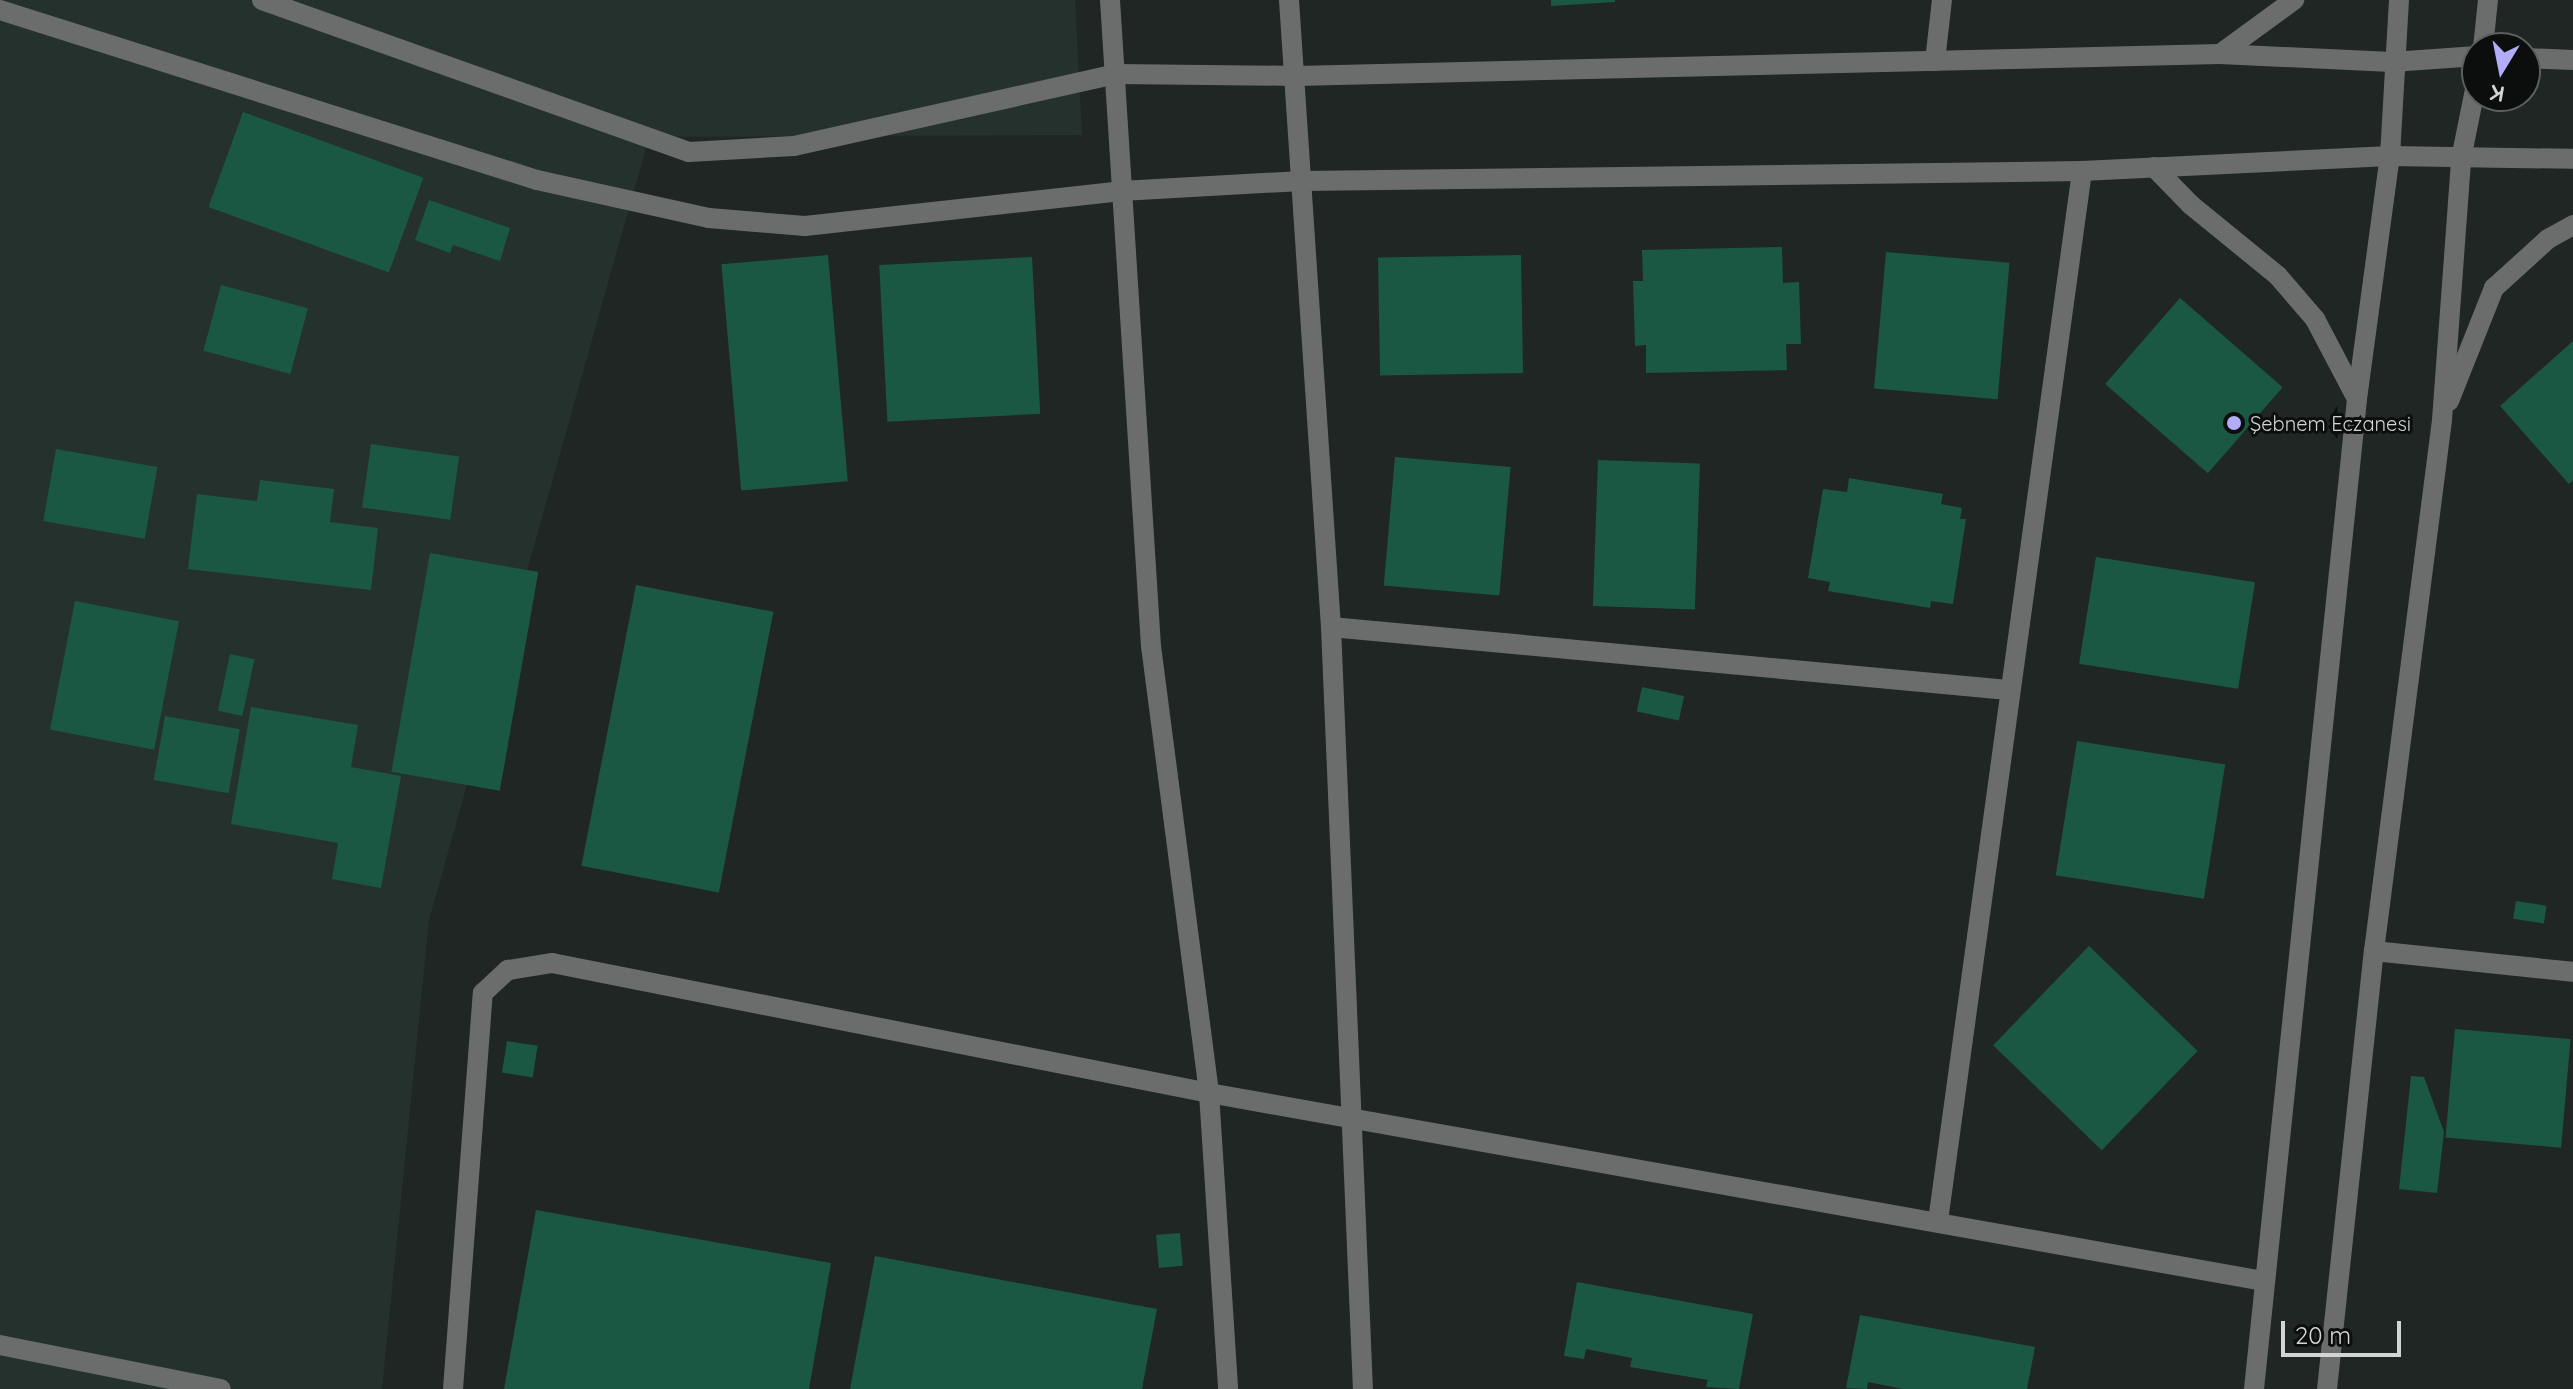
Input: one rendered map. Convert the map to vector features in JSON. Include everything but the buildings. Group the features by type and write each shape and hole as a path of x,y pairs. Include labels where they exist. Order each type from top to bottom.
{"street":[{"path":"262,0 689,152 794,146 1116,74 1296,76 2220,54 2392,62 2461,57"},
{"path":"1110,0 1151,646 1209,1093 1228,1389"},
{"path":"1289,0 1331,627 1363,1389"},
{"path":"1935,61 1942,0"},
{"path":"2220,54 2294,0"},
{"path":"2254,1389 2357,399 2390,156 2392,62 2399,0"},
{"path":"2485,32 2488,0"},
{"path":"0,10 537,180 709,218 805,226 1121,191 1302,181 2082,171 2390,156 2573,159"},
{"path":"2541,59 2573,60"},
{"path":"2327,1389 2374,951 2442,420 2461,159 2471,112"},
{"path":"2154,167 2278,276 2306,308 2357,399"},
{"path":"1938,1221 2008,690 2082,171"},
{"path":"2442,420 2494,288 2548,239 2573,225"},
{"path":"1331,627 2008,690"},
{"path":"2374,951 2573,972"},
{"path":"453,1389 483,993 508,970 552,963 1209,1093 2263,1281"},
{"path":"0,1345 221,1389"}],"shaded area":[{"path":"0,0 1075,0 1082,135 649,137 429,920 382,1389 0,1389"}],"place":[{"name":"Şebnem Eczanesi","path":"2234,423"}]}
